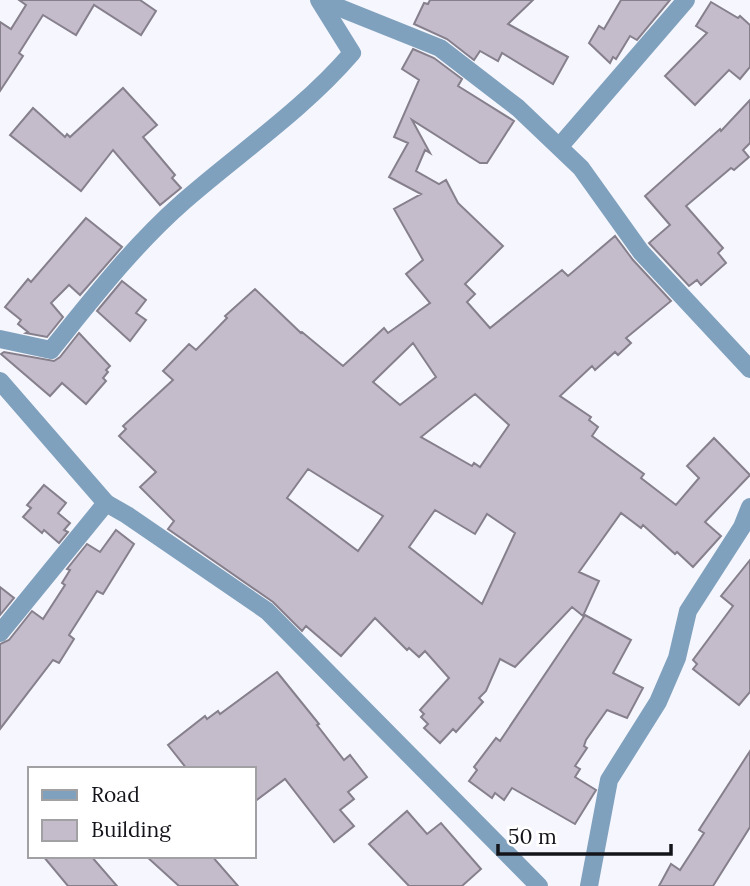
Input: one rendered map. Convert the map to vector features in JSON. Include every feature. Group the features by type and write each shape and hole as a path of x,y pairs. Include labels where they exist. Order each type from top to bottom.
{"street":[{"path":"319,0 440,48 518,108 561,146 581,168 641,252 750,369"},
{"path":"0,339 51,350 122,262 181,204 340,68 352,53 319,0"},
{"path":"561,146 686,0"},
{"path":"0,381 106,503 267,611 538,886"},
{"path":"0,633 106,503"},
{"path":"589,886 609,780 658,702 677,658 688,611 742,527 750,507"}],"building":[{"path":"19,0 140,0 156,11 141,35 94,5 76,35 43,15 19,53 23,56 0,91 0,22 11,29 26,5"},
{"path":"430,0 533,0 508,24 568,57 553,84 502,53 498,61 480,51 474,60 447,39 414,24 424,3 428,4"},
{"path":"621,0 670,0 637,40 630,36 616,59 613,57 610,63 589,43 599,26 604,29"},
{"path":"711,2 738,18 740,16 750,25 750,67 740,79 729,70 695,105 665,76 707,33 696,26"},
{"path":"413,49 434,58 462,79 458,86 514,121 487,163 480,163 412,120 430,153 425,150 416,171 439,184 446,180 458,203 503,246 465,284 475,294 467,302 490,328 562,270 568,276 615,236 671,301 626,338 631,343 618,355 615,352 595,370 592,366 560,396 591,417 589,420 598,427 592,436 644,474 641,478 676,505 699,478 687,466 714,438 750,475 705,522 721,536 693,567 643,525 641,528 621,513 579,572 599,581 583,616 572,607 515,667 500,659 486,691 479,698 483,702 456,732 453,729 440,743 424,728 428,724 421,717 424,714 420,710 449,678 425,651 419,657 409,648 407,650 375,618 341,656 306,626 302,631 273,602 168,529 174,521 140,487 156,472 119,436 126,429 123,426 173,380 163,371 189,344 196,350 227,318 225,316 255,289 301,333 343,366 384,328 388,333 430,303 406,274 423,260 394,209 421,194 389,177 408,143 394,137 419,80 402,69","holes":["413,343 436,377 400,405 373,382","475,394 509,425 480,467 474,463 472,466 421,437","308,469 383,516 358,551 287,498","435,510 475,534 487,514 515,533 482,604 409,547"]},
{"path":"123,88 157,125 143,137 175,175 172,178 181,188 160,205 113,150 81,191 10,135 33,108 65,137 67,134 70,137"},
{"path":"750,100 750,143 743,150 749,157 734,170 731,168 686,206 723,248 718,253 726,263 701,285 697,280 689,286 649,243 670,225 645,196 720,129 721,131"},
{"path":"86,218 122,247 80,295 69,285 51,303 63,317 47,337 26,333 28,332 18,324 21,320 5,307 28,279 31,282"},
{"path":"122,281 146,300 136,313 146,320 130,341 97,311"},
{"path":"79,333 110,366 103,378 106,381 86,404 62,383 50,396 1,354 4,352 54,361"},
{"path":"44,485 66,503 58,513 70,523 64,530 68,532 59,543 23,517 31,508 27,505"},
{"path":"116,530 134,544 103,594 97,591 69,635 74,639 59,663 53,660 0,729 0,644 9,640 32,611 43,619 65,585 62,583 70,570 67,569 87,544 100,552"},
{"path":"750,560 750,692 739,705 693,669 697,664 693,660 733,606 721,596"},
{"path":"0,587 14,598 0,615"},
{"path":"585,615 631,640 613,673 643,688 627,718 607,710 586,740 584,746 587,748 575,766 580,769 575,777 596,790 575,824 512,788 504,800 495,793 492,798 469,781 477,770 474,767 496,738 500,741"},
{"path":"277,672 344,760 350,755 367,777 348,792 354,799 340,810 354,826 334,842 285,779 256,801 256,767 185,767 168,745 205,716 207,719 218,711 220,714"},
{"path":"750,751 750,827 713,886 659,886 671,864 680,870 704,833 699,830"},
{"path":"407,811 427,834 441,823 481,869 462,886 409,886 369,844"},
{"path":"45,858 93,858 117,886 68,886"},
{"path":"148,858 214,858 238,886 179,886"}]}
